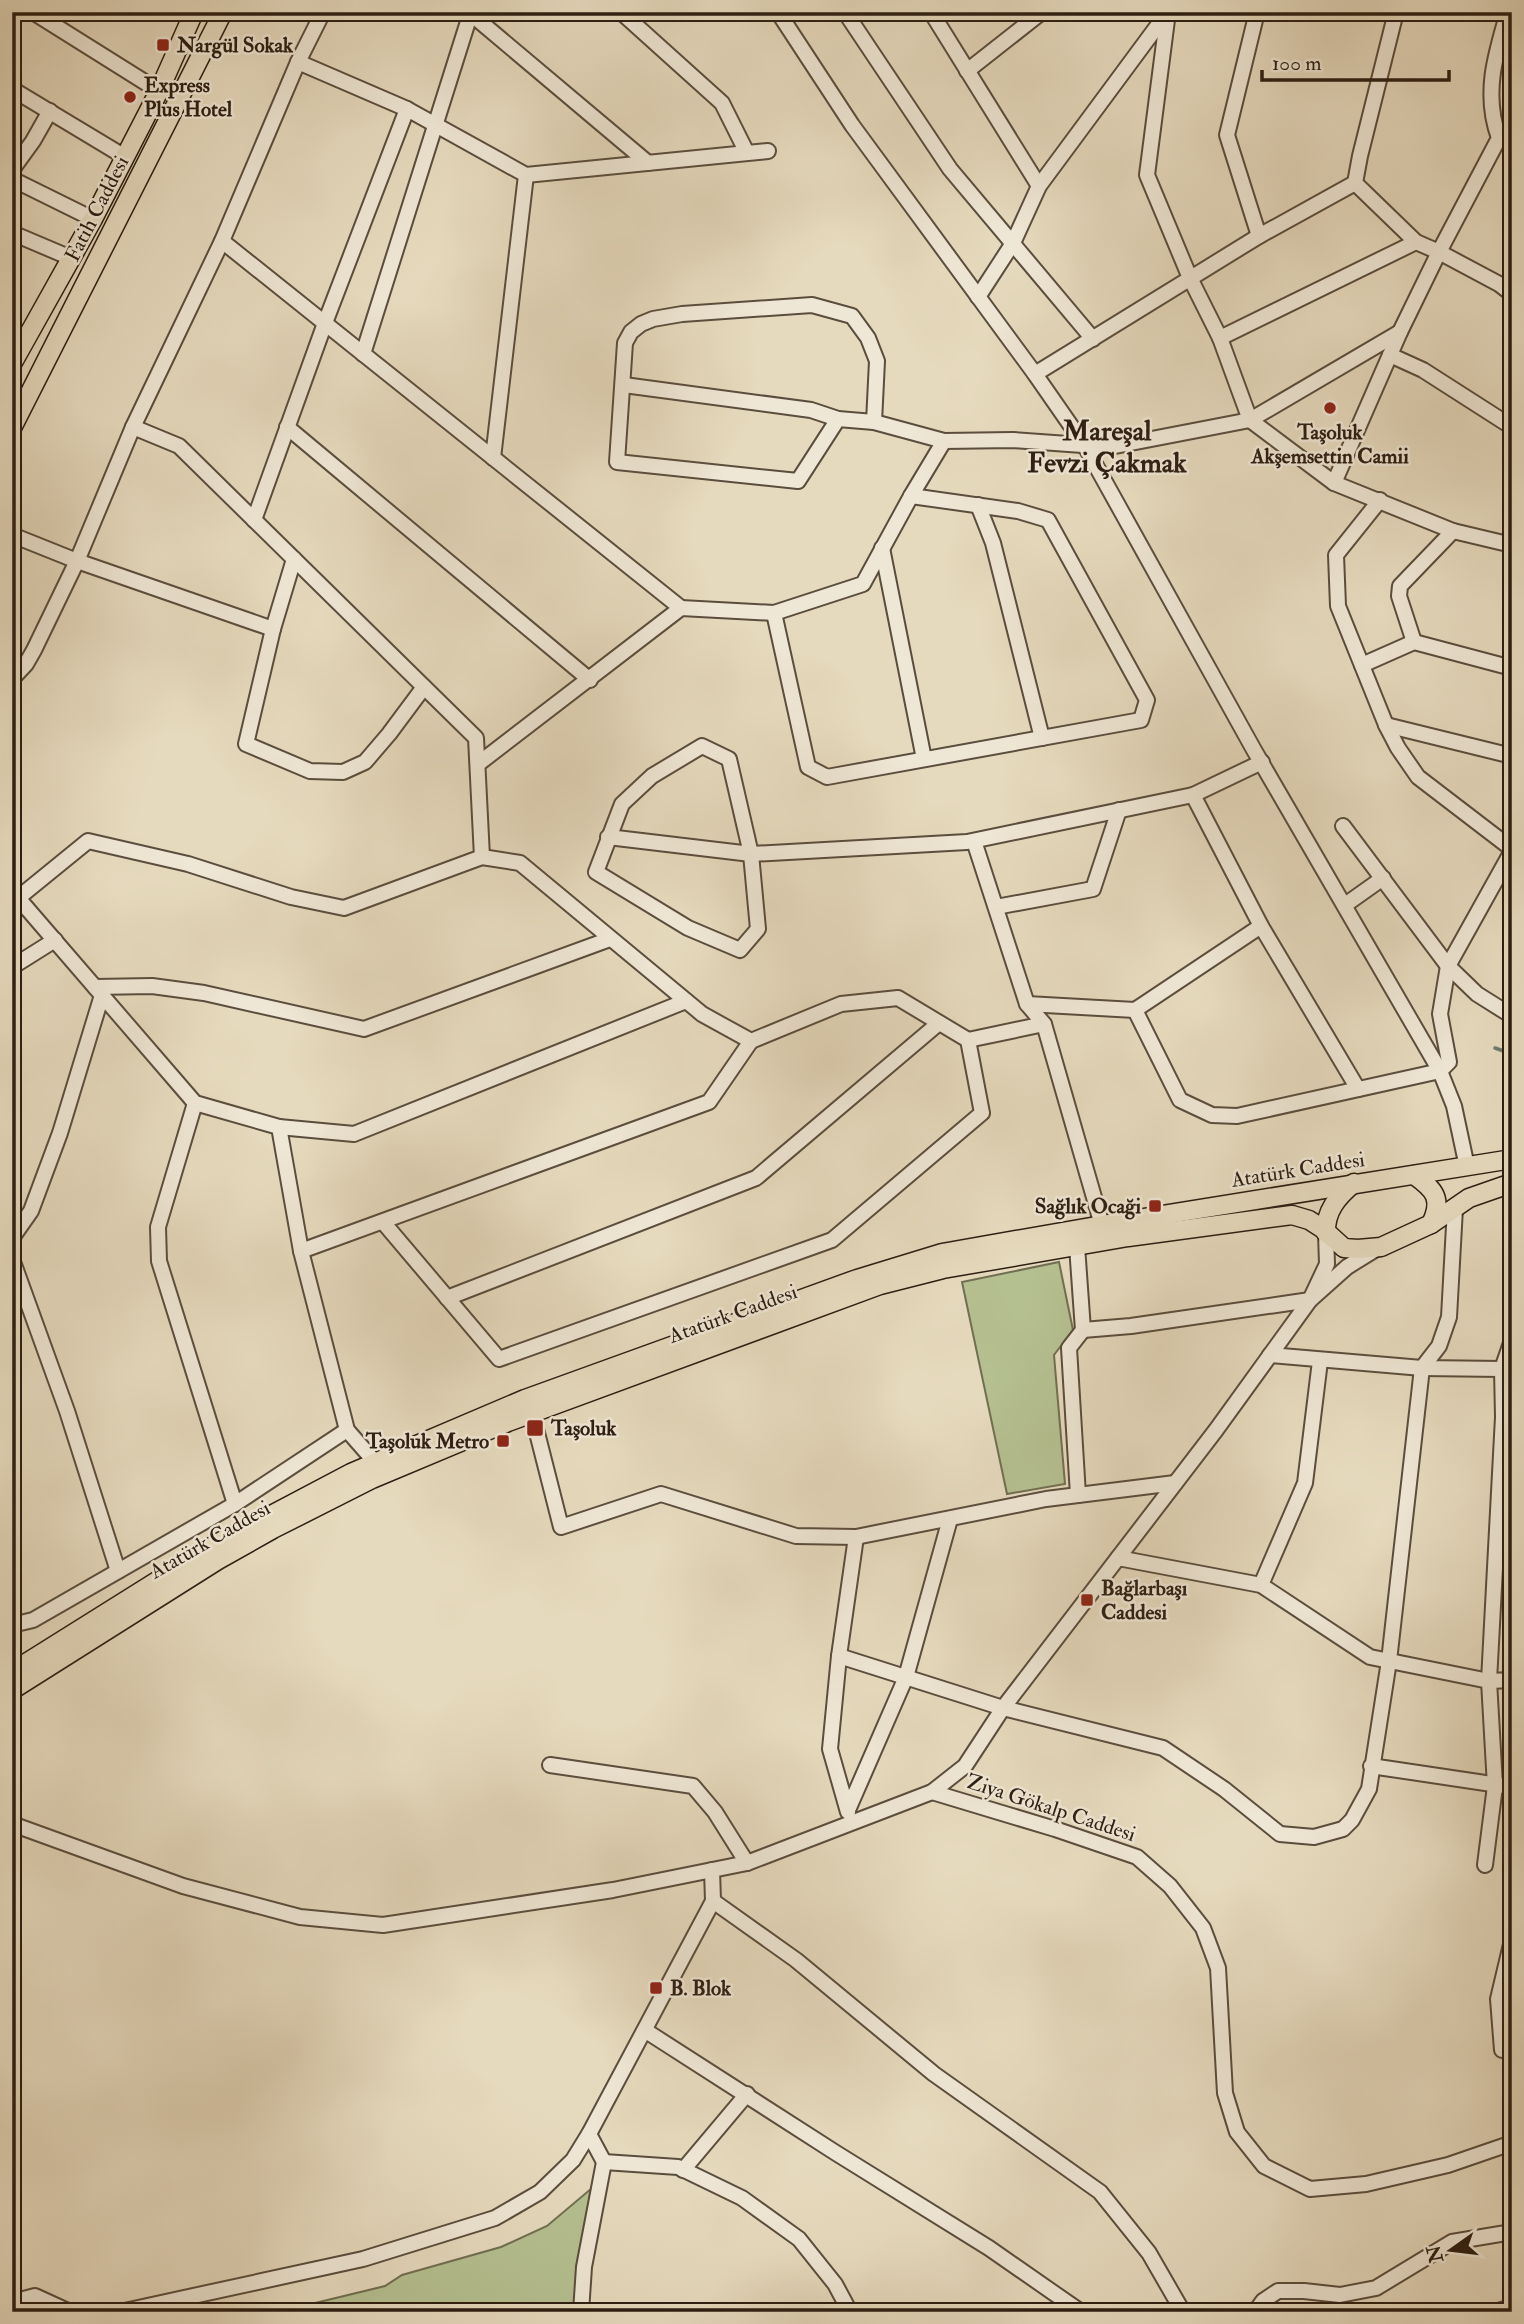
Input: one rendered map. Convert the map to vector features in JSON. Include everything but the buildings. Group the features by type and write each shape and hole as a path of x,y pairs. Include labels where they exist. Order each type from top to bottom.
{"main road":[{"name":"Fatih Caddesi","path":"12,428 223,12"},
{"name":"Fatih Caddesi","path":"12,364 93,219 159,92 187,15"},
{"name":"Atatürk Caddesi","path":"12,1690 218,1560 378,1469 525,1399 896,1266 942,1253 1102,1225 1512,1159"},
{"path":"1414,1175 1429,1186 1435,1195 1437,1212 1431,1224"},
{"path":"1326,1233 1329,1212 1345,1190 1354,1183"},
{"name":"Atatürk Caddesi","path":"12,1672 218,1543 304,1496 880,1285 943,1269 1128,1237 1292,1215 1310,1220 1344,1248 1381,1247 1431,1224 1469,1198 1512,1183"}],"street":[{"path":"33,12 159,92"},
{"path":"12,679 34,650 77,561 133,428 222,241 298,62 323,12"},
{"path":"621,12 722,103 747,153"},
{"path":"778,12 852,125 1085,446 1262,762 1440,1071 1454,1105 1467,1167"},
{"path":"845,12 950,169 1093,339"},
{"path":"931,12 1039,186"},
{"path":"967,71 1042,12"},
{"path":"978,297 1013,243 1039,186 1167,12"},
{"path":"1167,12 1147,175 1190,278 1220,338 1250,419 1334,482 1453,531 1511,550"},
{"path":"1257,12 1227,135 1259,236"},
{"path":"1355,183 1396,12"},
{"path":"1334,482 1400,332 1439,252 1505,141 1492,119 1490,86 1507,12"},
{"path":"363,354 471,13 648,163"},
{"path":"298,62 407,109 526,175 768,151"},
{"path":"12,89 125,157"},
{"path":"254,520 325,323 407,109"},
{"path":"12,170 50,111"},
{"path":"493,458 526,175"},
{"path":"12,178 93,219"},
{"path":"1035,374 1259,236 1355,183"},
{"path":"1355,183 1416,242 1499,284 1512,294"},
{"path":"12,233 71,258"},
{"path":"222,241 681,608 774,613 863,584 944,441"},
{"path":"1220,338 1416,242"},
{"path":"838,419 798,481 617,462 625,343 631,332 641,324 682,314 812,305 852,316 868,338 877,361 874,422"},
{"path":"624,385 811,410 838,419 874,422 944,441 1064,442 1110,447 1250,419 1400,332"},
{"path":"1390,355 1423,369 1512,427"},
{"path":"287,427 590,680"},
{"path":"133,428 179,446 476,738 482,857"},
{"path":"774,613 808,767 827,777 1141,720 1147,700 1048,520 1018,511 911,496"},
{"path":"1135,1010 1180,1100 1212,1115 1237,1115 1440,1071 1450,1062 1440,1014 1448,966 1512,850 1418,777 1386,725 1338,606 1336,555 1380,500"},
{"path":"978,505 993,543 1042,738"},
{"path":"1414,642 1399,596 1400,586 1453,531"},
{"path":"12,535 77,561 273,629"},
{"path":"882,548 924,760"},
{"path":"294,559 273,629 246,744 310,771 343,772 365,762 424,687"},
{"path":"478,764 681,608"},
{"path":"1362,665 1414,642 1512,668"},
{"path":"1386,725 1512,756"},
{"path":"702,746 729,759 751,853 758,929 740,950 688,928 596,872 608,838 622,804 652,776 702,746"},
{"path":"608,838 751,853 974,841 1193,794 1262,762"},
{"path":"1193,794 1261,926 1358,1089"},
{"path":"996,907 1093,889 1119,810"},
{"path":"1343,826 1448,966 1477,994 1512,1016"},
{"path":"974,841 1027,1004 1044,1024 1102,1225"},
{"path":"686,1001 354,1134 279,1127 195,1102 15,894 88,842 188,864 291,897 344,908 482,857 520,863 702,1014 751,1041"},
{"path":"1345,905 1383,878"},
{"path":"1027,1004 1135,1010 1261,926"},
{"path":"99,991 152,986 204,993 364,1029 610,939"},
{"path":"12,967 55,940"},
{"path":"12,1238 31,1211 60,1133 99,991"},
{"path":"301,1251 709,1102 751,1041 841,1004 898,998 968,1041 1044,1024"},
{"path":"447,1298 755,1178 939,1023"},
{"path":"383,1222 499,1359 832,1240 982,1113 968,1041"},
{"path":"195,1102 158,1227 159,1261 235,1504"},
{"path":"279,1127 301,1251 346,1430 378,1469"},
{"path":"839,1656 1003,1708 1163,1748 1224,1789 1280,1834 1314,1838 1343,1829 1352,1820 1369,1789 1389,1661 1422,1368 1439,1346 1449,1317 1455,1208"},
{"path":"12,1824 183,1886 300,1917 383,1925 613,1890 747,1863 850,1817 932,1792 965,1766 1003,1708 1175,1483 1310,1300 1327,1264 1326,1233"},
{"path":"1077,1246 1083,1330 1069,1348 1078,1495"},
{"path":"1083,1330 1131,1326 1310,1300 1347,1267 1381,1247"},
{"path":"12,1259 67,1411 118,1571"},
{"path":"1485,1865 1495,1786 1489,1681 1496,1538 1507,1419 1507,1370 1512,1340"},
{"path":"1270,1355 1422,1368 1507,1370"},
{"path":"1261,1586 1305,1483 1320,1361"},
{"path":"531,1413 561,1527 661,1494 796,1536 856,1537 1045,1499 1175,1483"},
{"path":"12,1625 33,1620 235,1504 346,1430"},
{"path":"850,1817 906,1677 950,1519"},
{"path":"850,1817 830,1749 839,1656 856,1537"},
{"path":"1496,1538 1512,1540"},
{"path":"1118,1558 1261,1586 1370,1657 1489,1681 1512,1681"},
{"path":"550,1765 693,1786 715,1812 747,1863"},
{"path":"1371,1766 1512,1787"},
{"name":"Ziya Gökalp Caddesi","path":"932,1792 1137,1857 1170,1886 1203,1928 1218,1968 1225,2093 1237,2132 1264,2166 1310,2189 1366,2184 1448,2165 1512,2143"},
{"path":"120,2312 363,2259 495,2218 540,2192 573,2160 646,2031 713,1901 712,1870"},
{"path":"713,1901 796,1960 934,2074 1100,2192 1149,2253 1183,2312"},
{"path":"1512,1940 1498,1999 1502,2050 1512,2048"},
{"path":"646,2031 989,2248 1081,2312"},
{"path":"683,2169 747,2094"},
{"path":"581,2312 584,2267 604,2162 589,2134"},
{"path":"604,2162 678,2167 742,2198 799,2239 835,2284 850,2312"},
{"path":"1255,2312 1263,2301 1278,2291 1340,2295 1376,2288 1452,2242 1512,2232"},
{"path":"12,2302 35,2296 70,2312"},
{"path":"1495,2312 1512,2307"}],"green space":[{"path":"1059,1262 1073,1330 1054,1355 1065,1484 1007,1494 962,1282"},
{"path":"592,2188 579,2312 278,2312 385,2286 402,2275 501,2247 547,2226"}],"waterway":[{"path":"1495,1048 1512,1054"}],"place":[{"name":"Nargül Sokak","path":"163,45"},
{"name":"Express Plus Hotel","path":"130,97"},
{"name":"Taşoluk Akşemsettin Camii","path":"1330,408"},
{"name":"Sağlık Ocaği","path":"1155,1206"},
{"name":"Taşoluk","path":"535,1428"},
{"name":"Taşoluk Metro","path":"503,1441"},
{"name":"Bağlarbaşı Caddesi","path":"1087,1600"},
{"name":"B. Blok","path":"656,1988"}],"district":[{"name":"Mareşal Fevzi Çakmak","path":"1107,447"}]}
